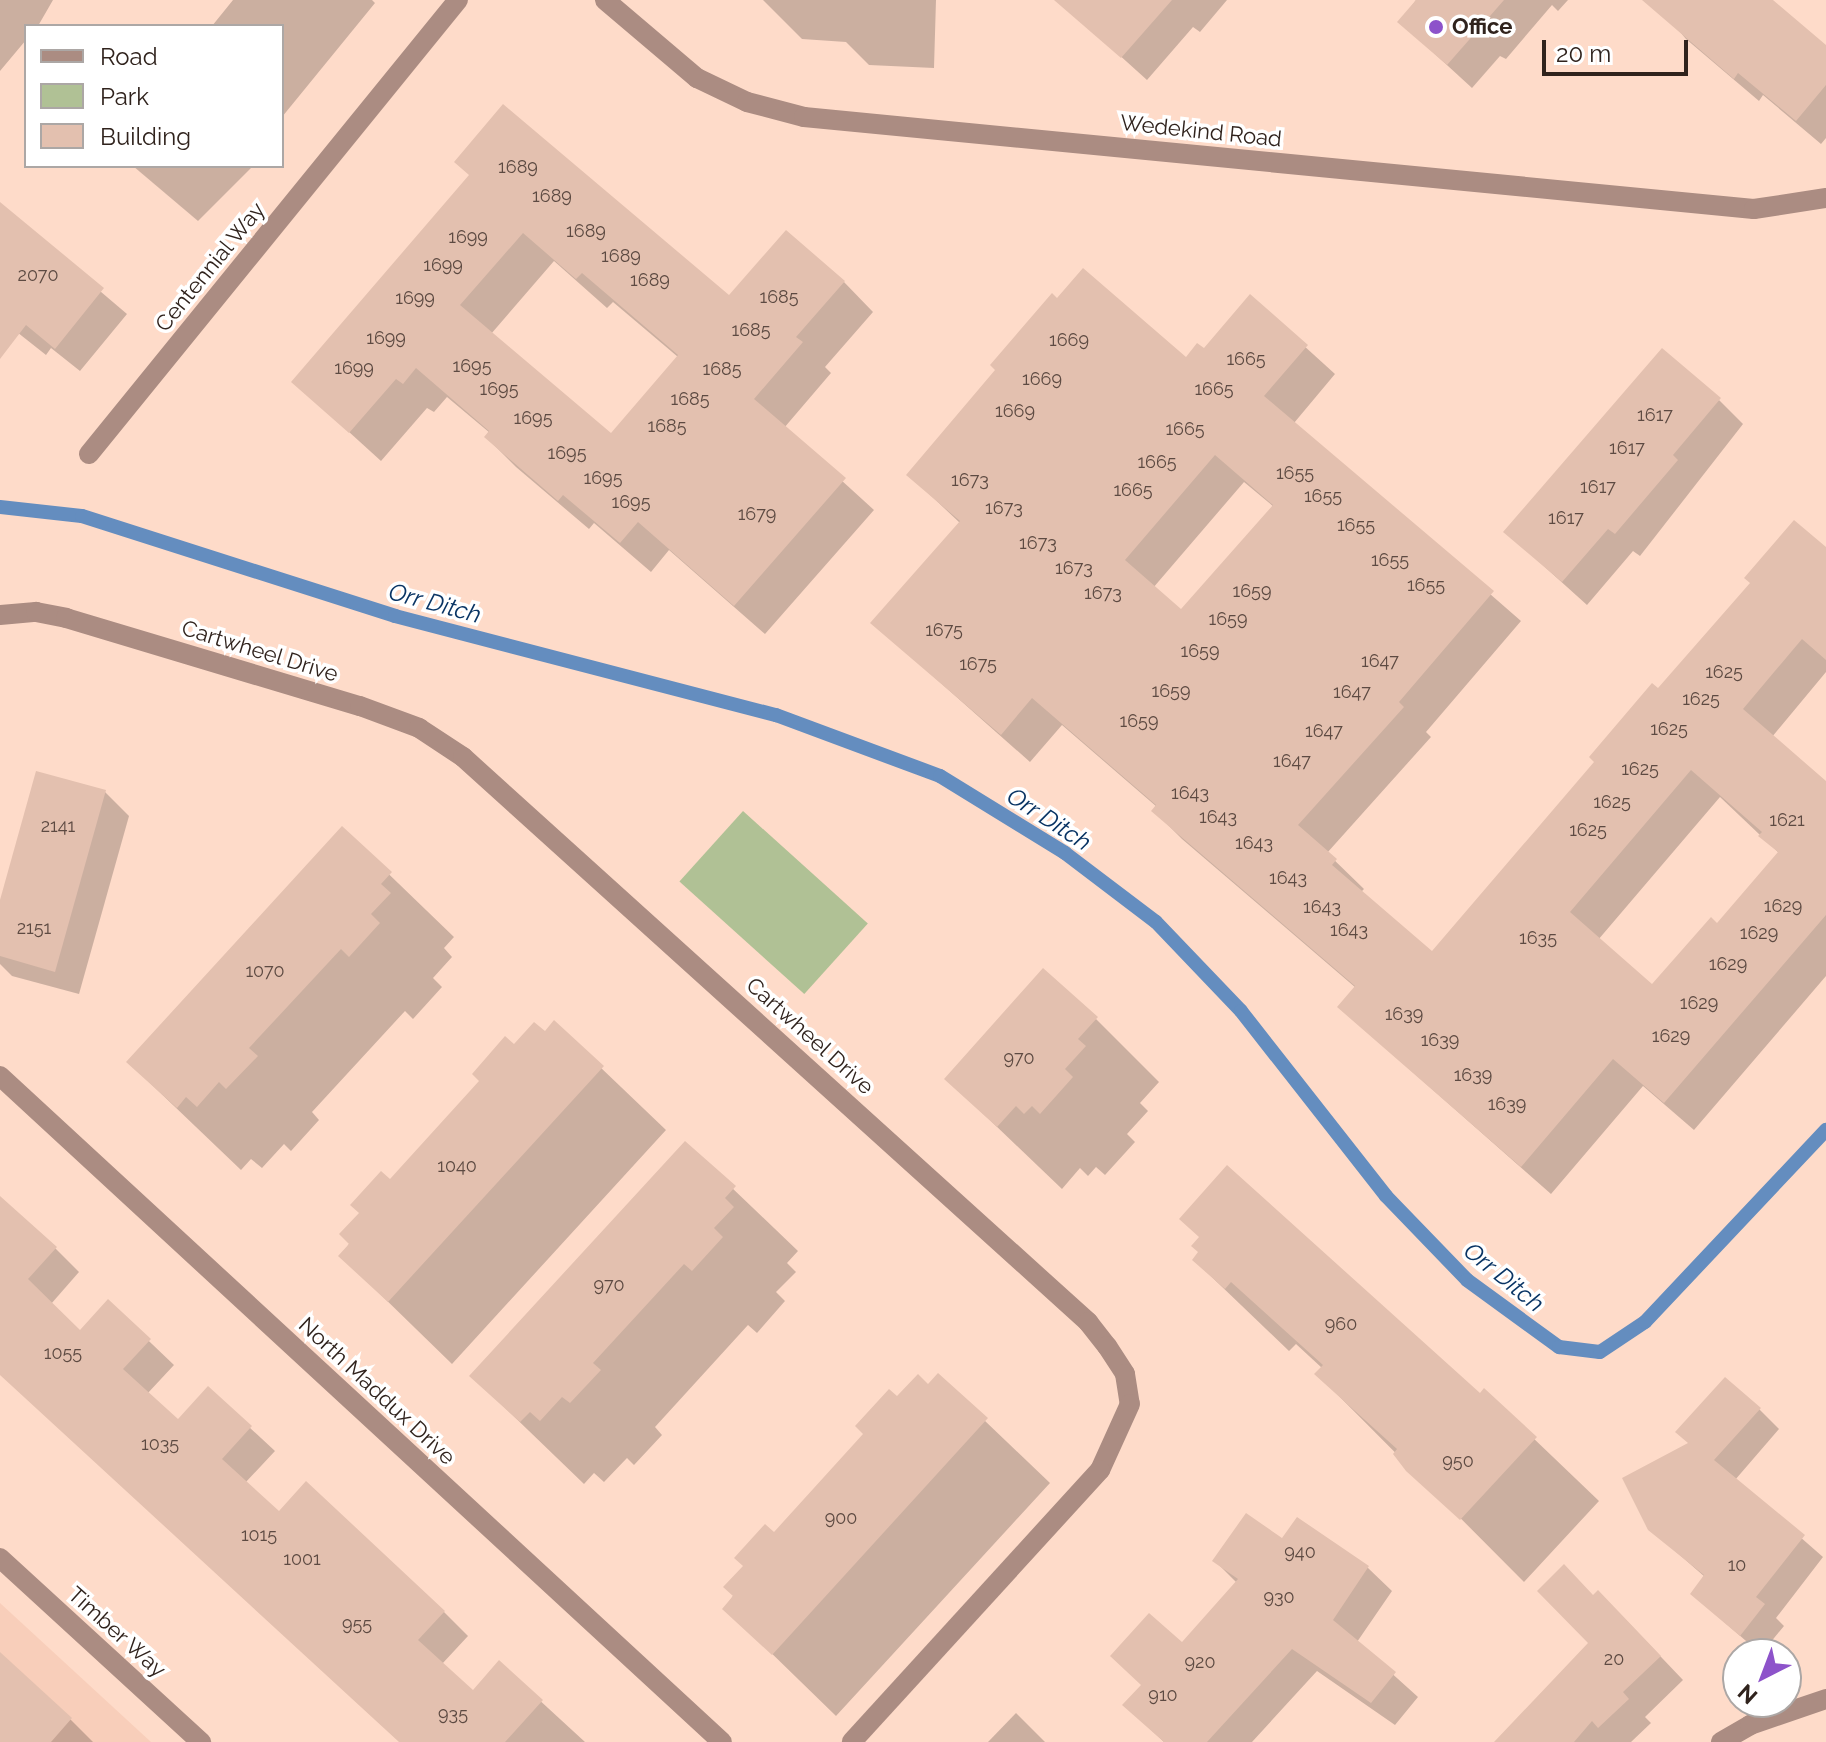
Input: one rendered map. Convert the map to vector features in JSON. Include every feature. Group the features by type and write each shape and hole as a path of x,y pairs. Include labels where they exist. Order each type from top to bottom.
{"street":[{"name":"Centennial Way","path":"89,454 458,0"},
{"name":"Wedekind Road","path":"605,0 697,78 747,102 804,117 1754,209 1826,198"},
{"name":"Cartwheel Drive","path":"0,615 36,612 66,618 360,706 419,728 463,757 1088,1322 1107,1346 1125,1374 1130,1404 1100,1470 852,1742"},
{"name":"North Maddux Drive","path":"0,1076 722,1742"},
{"name":"Timber Way","path":"0,1558 201,1742"},
{"path":"1721,1742 1750,1725 1826,1699"}],"shaded area":[{"path":"0,1603 151,1742 0,1742"}],"green space":[{"path":"743,811 868,923 804,994 679,882"}],"building":[{"path":"1054,0 1172,0 1121,58"},
{"name":"Office","path":"1416,0 1504,0 1447,65 1397,22"},
{"path":"1642,0 1773,0 1826,45 1826,85 1796,121 1738,73 1734,79"},
{"path":"503,104 729,295 786,230 845,281 796,337 803,342 754,399 846,478 734,606 638,522 620,543 563,495 558,501 484,437 489,431 416,368 403,384 396,379 349,433 291,382 469,175 454,162","holes":["523,233 576,279 582,273 678,355 611,433 460,305"]},
{"path":"0,202 104,288 55,349 26,325 0,359"},
{"path":"1083,268 1186,357 1197,343 1204,348 1250,294 1308,345 1264,396 1494,591 1399,702 1404,707 1298,825 1337,859 1332,865 1432,951 1594,762 1589,757 1652,683 1658,688 1750,583 1744,578 1794,520 1826,547 1826,660 1802,639 1743,709 1826,781 1826,915 1664,1103 1613,1059 1521,1167 1337,1007 1355,986 1151,811 1156,805 1032,698 1001,735 870,623 960,521 906,475 995,370 990,365 1052,293 1057,298","holes":["1215,455 1273,505 1181,609 1125,560","1691,770 1762,832 1758,836 1778,852 1717,923 1711,917 1652,984 1570,912"]},
{"path":"1662,348 1721,398 1673,455 1678,460 1615,534 1608,529 1562,582 1503,532"},
{"path":"36,771 106,790 55,972 0,956 0,900"},
{"path":"342,826 392,872 381,884 391,893 371,914 380,923 349,957 341,949 249,1048 258,1056 226,1089 219,1082 197,1107 186,1097 177,1108 126,1062"},
{"path":"1043,968 1098,1017 1078,1039 1086,1046 1065,1069 1073,1077 1040,1114 1032,1106 1024,1114 1016,1106 997,1127 944,1079"},
{"path":"554,1020 604,1066 388,1302 338,1256 349,1244 339,1234 359,1213 350,1205 381,1171 390,1179 479,1081 472,1074 505,1036 514,1044 534,1022 545,1031"},
{"path":"685,1141 736,1186 725,1198 734,1207 714,1228 723,1237 692,1271 684,1264 593,1363 601,1370 570,1403 562,1397 540,1421 530,1412 520,1422 469,1376"},
{"path":"1227,1165 1480,1393 1484,1388 1537,1437 1460,1520 1406,1471 1393,1454 1397,1449 1314,1374 1323,1365 1231,1282 1225,1289 1192,1260 1198,1252 1191,1246 1199,1237 1179,1219"},
{"path":"0,1196 57,1247 28,1279 80,1330 108,1299 151,1339 123,1369 178,1419 208,1386 252,1426 222,1459 279,1511 306,1481 445,1611 418,1640 473,1690 499,1660 543,1700 505,1742 399,1742 0,1375"},
{"path":"938,1373 988,1418 772,1655 722,1609 733,1596 723,1587 743,1566 734,1558 765,1524 774,1532 863,1434 855,1426 889,1389 897,1396 918,1374 928,1384"},
{"path":"1725,1377 1761,1408 1714,1460 1805,1535 1756,1597 1765,1604 1740,1636 1690,1594 1704,1575 1648,1530 1622,1478 1688,1443 1675,1432"},
{"path":"1246,1513 1282,1538 1297,1517 1369,1566 1333,1620 1396,1672 1371,1703 1292,1649 1207,1742 1164,1742 1122,1705 1141,1685 1110,1656 1149,1613 1182,1642 1238,1579 1212,1561"},
{"path":"1564,1564 1593,1595 1598,1590 1661,1656 1623,1692 1629,1699 1598,1728 1592,1721 1574,1742 1494,1742 1588,1643 1537,1591"},
{"path":"0,1652 72,1718 51,1742 0,1742"}],"waterway":[{"name":"Orr Ditch","path":"0,507 82,516 395,616 776,715 940,776 1065,853 1156,922 1241,1011 1386,1196 1467,1280 1559,1347 1600,1352 1645,1322 1826,1130"}],"place":[{"name":"Office","path":"1436,27"}]}
